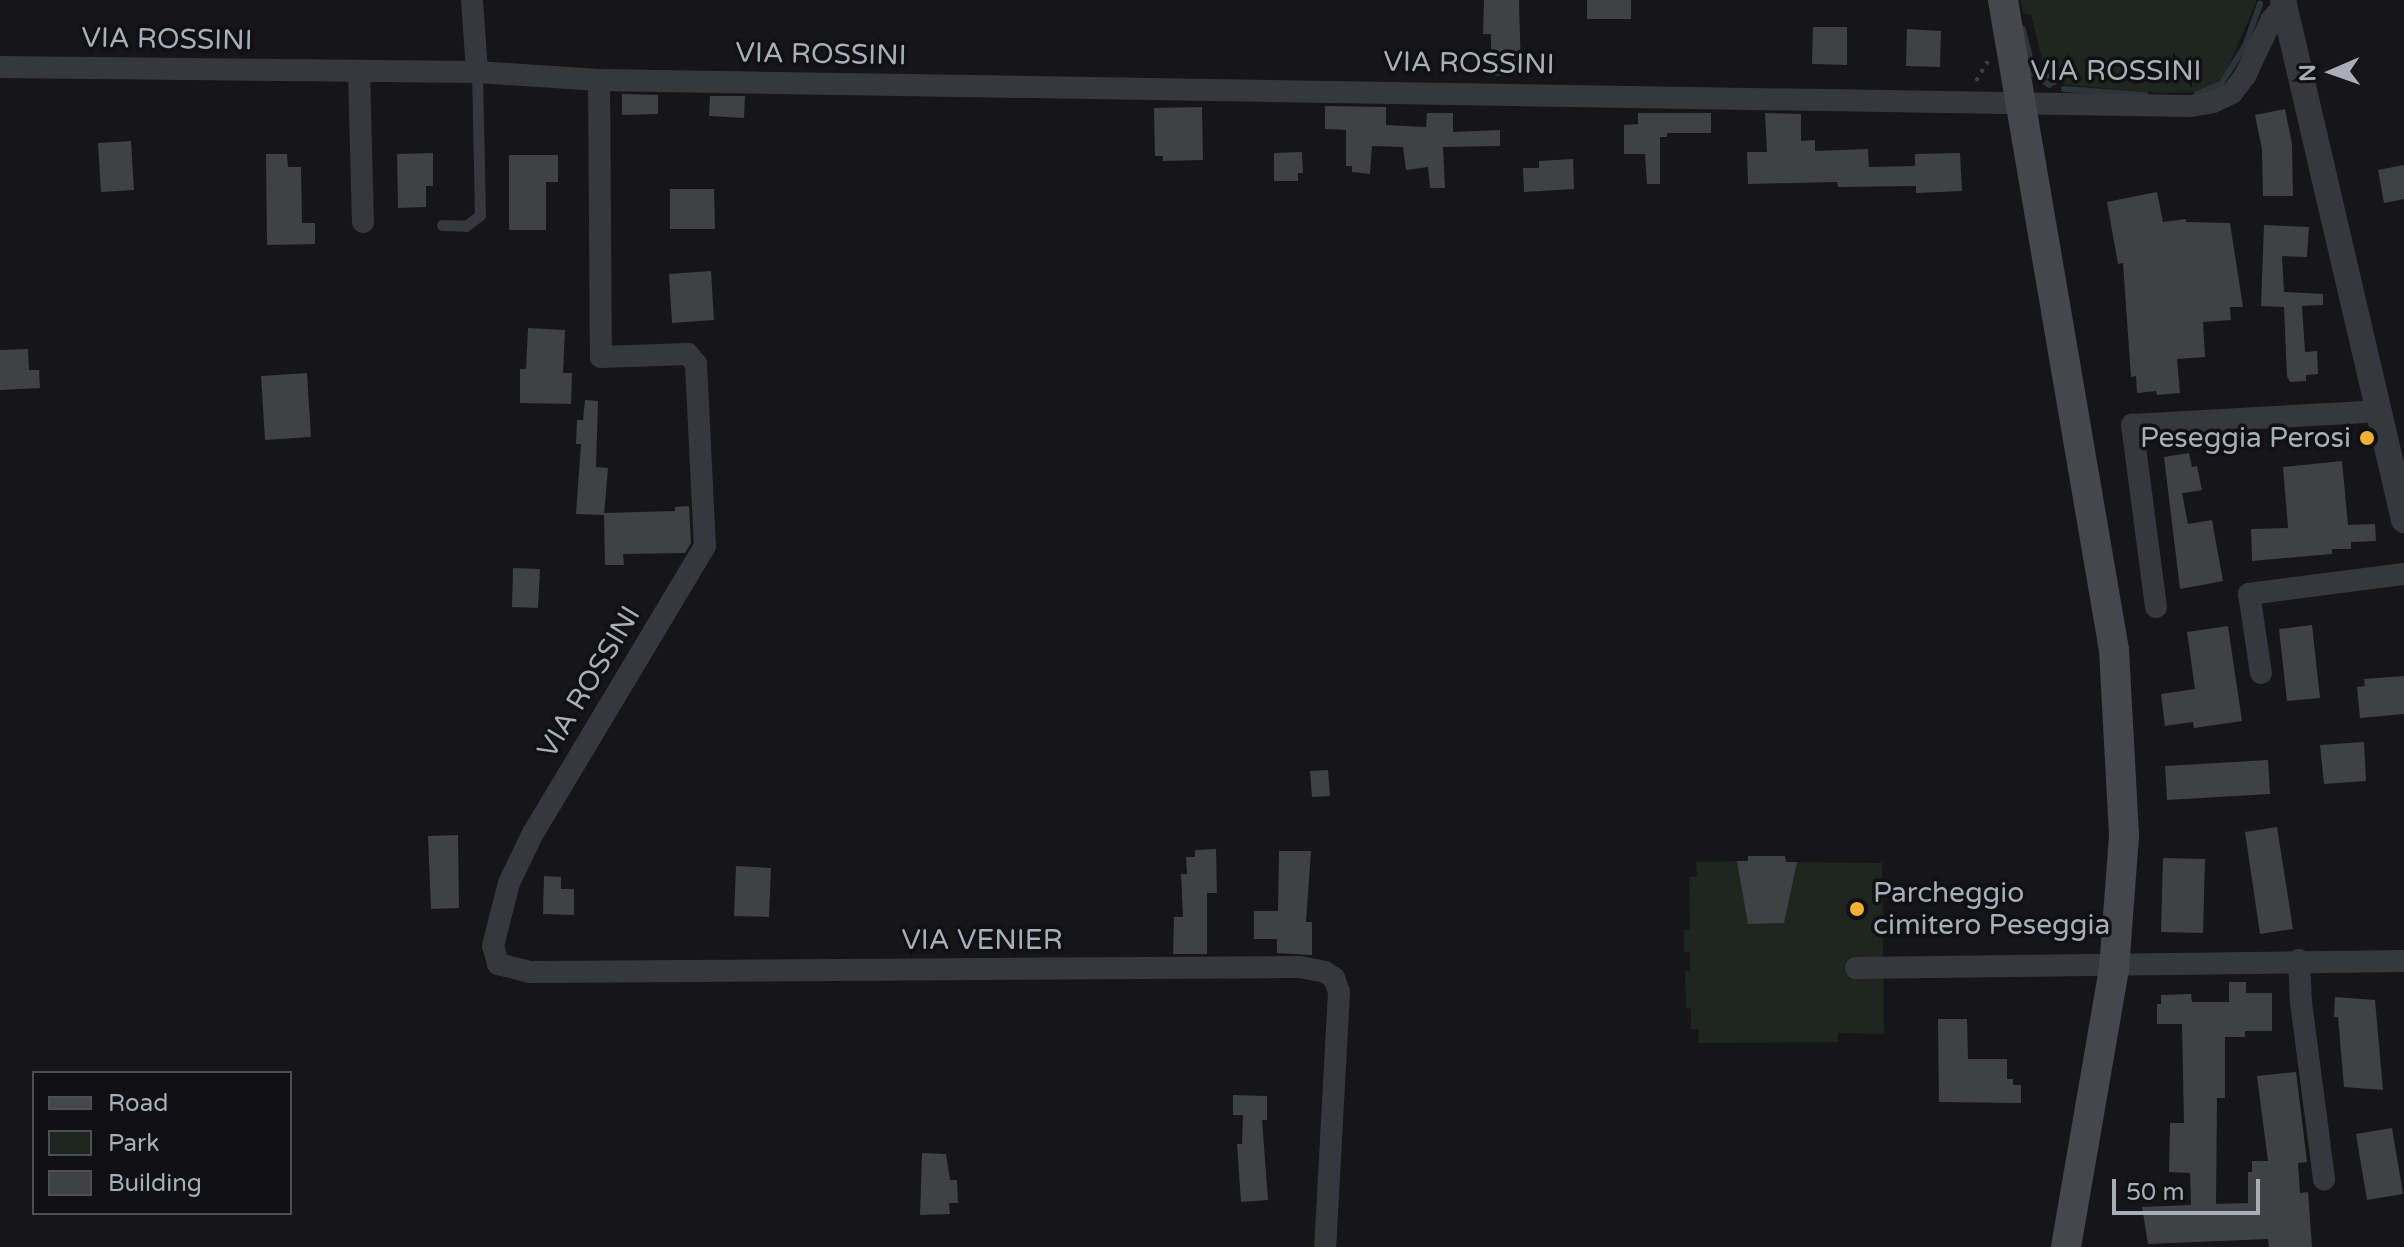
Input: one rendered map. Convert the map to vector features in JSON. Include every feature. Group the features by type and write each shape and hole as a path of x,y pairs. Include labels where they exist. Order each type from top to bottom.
{"main road":[{"path":"2003,0 2114,650 2124,836 2115,963 2066,1247"}],"street":[{"path":"472,0 477,72"},
{"path":"2284,3 2404,520"},
{"name":"VIA ROSSINI","path":"0,67 477,72 599,80 2162,106 2213,102 2232,93 2245,76 2272,19 2284,3"},
{"path":"359,71 363,222"},
{"name":"VIA ROSSINI","path":"533,833 705,546 696,364 688,354 601,357 599,80"},
{"path":"2156,607 2132,425 2379,411"},
{"path":"2261,673 2249,594 2404,574"},
{"name":"VIA VENIER","path":"533,833 509,883 493,946 498,964 530,972 1300,967 1325,972 1334,978 1339,992 1325,1247"},
{"path":"2299,960 2301,1002 2324,1180"},
{"path":"1856,968 2404,961"}],"lane":[{"path":"442,225 466,226 480,215 477,72"}],"green space":[{"path":"2020,0 2256,0 2256,3 2227,70 2217,83 2197,92 2161,93 2065,85 2050,73 2042,59 2031,15 2023,13"},
{"path":"1748,856 1785,856 1787,862 1882,863 1884,1034 1838,1033 1838,1042 1698,1043 1699,1029 1691,1029 1691,1009 1686,1008 1685,971 1690,971 1690,953 1684,952 1684,930 1690,930 1689,877 1697,876 1696,862 1747,861"}],"building":[{"path":"1484,0 1519,0 1521,74 1491,76 1491,34 1483,34"},
{"path":"1587,0 1631,0 1631,19 1587,19"},
{"path":"1813,27 1847,27 1847,65 1812,64"},
{"path":"1907,29 1941,31 1940,67 1906,66"},
{"path":"622,94 658,95 658,114 622,115"},
{"path":"710,96 745,96 744,118 709,116"},
{"path":"1325,106 1386,107 1386,125 1426,127 1427,113 1453,113 1453,132 1500,130 1500,146 1443,147 1445,188 1430,188 1428,167 1406,170 1403,147 1372,146 1370,174 1352,172 1352,166 1346,166 1346,130 1325,129"},
{"path":"1202,107 1203,160 1163,161 1163,156 1155,156 1154,108"},
{"path":"2285,109 2292,144 2293,196 2263,196 2262,149 2255,115"},
{"path":"1638,113 1711,113 1711,133 1667,133 1667,137 1660,137 1660,184 1647,184 1645,154 1624,154 1624,125 1638,124"},
{"path":"1765,113 1801,114 1801,141 1815,140 1815,151 1868,149 1869,167 1915,166 1915,154 1960,153 1962,191 1916,193 1916,186 1838,187 1837,182 1748,184 1747,152 1767,152"},
{"path":"131,141 134,190 101,192 98,143"},
{"path":"1302,152 1303,173 1298,173 1298,181 1274,181 1274,153"},
{"path":"433,153 433,186 426,186 426,207 398,208 397,154"},
{"path":"266,154 287,154 288,167 301,167 302,223 315,223 315,244 267,245"},
{"path":"509,155 558,155 558,182 546,182 546,230 509,230"},
{"path":"1573,159 1574,189 1524,192 1523,168 1539,168 1539,161"},
{"path":"2404,165 2404,199 2384,203 2378,170"},
{"path":"670,189 714,189 715,229 670,229"},
{"path":"2157,192 2163,222 2186,219 2186,222 2230,223 2243,307 2230,307 2231,320 2203,322 2205,357 2177,359 2180,393 2157,395 2156,391 2137,393 2136,376 2131,377 2123,263 2118,264 2107,202"},
{"path":"2264,225 2309,227 2307,257 2282,256 2284,292 2323,294 2323,305 2302,306 2305,352 2317,351 2318,374 2306,375 2306,381 2290,382 2287,376 2284,307 2261,306"},
{"path":"711,271 714,320 672,323 669,274"},
{"path":"528,328 565,330 563,373 572,373 571,404 520,403 520,369 526,369"},
{"path":"28,349 29,370 39,370 40,388 0,390 0,350"},
{"path":"307,373 311,437 265,440 261,376"},
{"path":"585,400 598,401 596,467 608,468 604,515 576,514 581,444 576,444 577,420 583,420"},
{"path":"2189,453 2192,467 2197,466 2202,490 2182,493 2188,524 2212,520 2223,581 2180,589 2164,457"},
{"path":"2342,461 2348,525 2375,524 2376,541 2351,542 2351,549 2332,549 2332,554 2252,561 2251,529 2288,528 2283,467"},
{"path":"689,506 691,543 685,553 623,554 624,565 605,565 604,513 675,511 675,507"},
{"path":"513,568 540,569 538,608 512,607"},
{"path":"2312,625 2320,698 2287,701 2279,629"},
{"path":"2228,626 2242,721 2194,728 2193,722 2165,726 2161,694 2195,689 2187,632"},
{"path":"2404,676 2404,714 2360,718 2357,687 2365,686 2364,679"},
{"path":"2364,742 2366,781 2324,784 2320,745"},
{"path":"2268,760 2270,794 2167,800 2165,766"},
{"path":"1328,770 1330,796 1312,797 1310,771"},
{"path":"2277,827 2293,929 2260,934 2245,832"},
{"path":"458,835 459,908 431,909 428,836"},
{"path":"1216,849 1217,893 1207,893 1207,954 1173,954 1174,917 1183,917 1181,874 1187,874 1186,857 1195,857 1195,850"},
{"path":"1279,851 1311,851 1306,922 1312,922 1312,955 1277,953 1277,939 1254,939 1254,911 1278,911"},
{"path":"1748,856 1785,856 1786,862 1797,862 1784,923 1748,924 1737,861 1748,861"},
{"path":"2163,858 2205,859 2203,933 2161,932"},
{"path":"736,866 771,868 769,917 734,916"},
{"path":"544,876 561,877 561,889 574,889 574,915 543,914"},
{"path":"2229,982 2246,982 2246,993 2272,993 2272,1031 2245,1031 2245,1037 2225,1037 2225,1098 2217,1098 2216,1204 2248,1203 2248,1172 2252,1172 2252,1161 2268,1161 2257,1076 2296,1072 2307,1162 2298,1163 2300,1193 2308,1192 2312,1247 2269,1247 2268,1239 2148,1244 2142,1207 2191,1205 2190,1173 2169,1172 2170,1123 2184,1123 2182,1024 2157,1024 2157,1004 2161,1004 2161,995 2191,994 2192,1002 2229,1002"},
{"path":"2335,997 2375,1000 2383,1090 2344,1087 2338,1017 2334,1017"},
{"path":"1938,1019 1967,1019 1968,1059 2007,1059 2007,1079 2013,1079 2013,1085 2021,1085 2021,1103 1939,1102"},
{"path":"1233,1095 1267,1096 1267,1120 1262,1120 1268,1200 1241,1202 1237,1144 1242,1144 1243,1115 1233,1115"},
{"path":"2392,1128 2403,1194 2367,1200 2356,1134"},
{"path":"922,1153 946,1154 950,1180 957,1180 958,1203 949,1203 950,1214 920,1215"}],"waterway":[{"path":"2197,94 2221,84 2245,46 2260,4"},
{"path":"2023,29 2034,74 2049,85"},
{"path":"2064,89 2146,95"}],"place":[{"name":"Peseggia Perosi","path":"2367,438"},
{"name":"Parcheggio cimitero Peseggia","path":"1857,909"}]}
